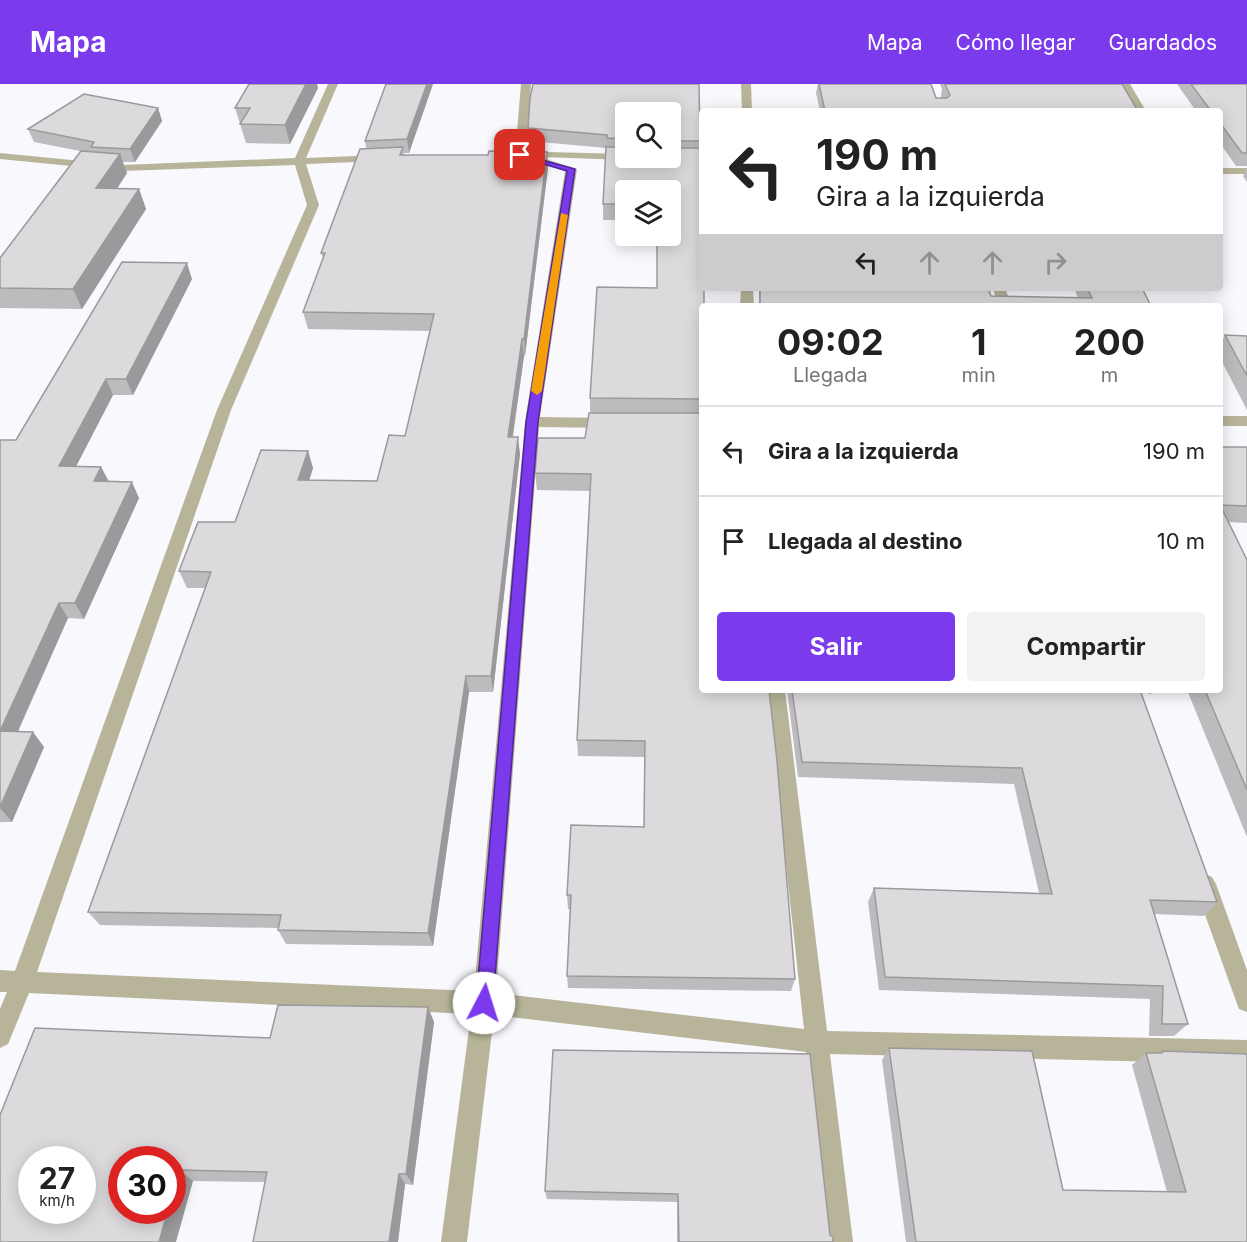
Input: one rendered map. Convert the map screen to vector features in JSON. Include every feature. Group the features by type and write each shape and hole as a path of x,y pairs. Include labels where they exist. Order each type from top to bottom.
{"street":[{"path":"0,1036 23,981 224,410 313,205 299,161 333,84"},
{"path":"514,155 526,84"},
{"path":"746,84 747,108"},
{"path":"1125,84 1139,108"},
{"path":"514,155 615,158"},
{"path":"454,1242 484,1003 532,422 571,169 514,155"},
{"path":"0,156 122,168 396,158"},
{"path":"1223,171 1247,171"},
{"path":"1223,421 1247,421"},
{"path":"532,422 623,423"},
{"path":"776,693 840,1242"},
{"path":"1199,868 1247,1001"},
{"path":"0,981 484,1003 816,1042 1247,1052"}],"building":[{"path":"249,84 306,84 285,125 240,124 250,108 235,108"},
{"path":"386,84 427,84 407,139 365,141"},
{"path":"533,84 699,84 699,141 681,141 681,102 615,102 615,138 607,138 607,135 528,128"},
{"path":"819,84 931,84 936,98 947,98 950,95 945,84 1122,84 1136,108 824,108"},
{"path":"1191,84 1247,84 1247,153 1242,153 1223,127 1223,108 1209,108"},
{"path":"84,94 158,108 130,149 91,147 94,142 28,129"},
{"path":"403,147 400,155 488,155 489,151 547,152 524,339 522,339 508,437 518,437 491,676 466,676 428,933 278,930 281,915 88,912 211,572 179,571 198,522 235,522 261,450 308,451 298,480 377,481 389,435 405,436 434,314 303,312 325,253 321,253 360,149"},
{"path":"606,147 615,147 615,168 681,168 681,148 699,148 699,291 704,291 704,303 699,303 699,399 590,398 597,287 657,288 657,246 681,246 681,180 615,180 615,204 603,204"},
{"path":"81,151 120,154 96,188 139,189 73,289 0,288 0,258"},
{"path":"122,262 187,263 126,379 106,379 59,466 101,467 94,481 132,482 75,603 59,603 0,731 0,440 16,440"},
{"path":"760,291 989,291 991,296 1092,298 1088,291 1144,291 1150,303 760,303"},
{"path":"1225,335 1247,336 1247,376"},
{"path":"589,413 699,413 699,693 769,693 795,979 567,976 571,895 567,895 571,825 644,827 645,741 577,740 591,474 535,473 538,438 585,438"},
{"path":"1223,447 1247,447 1247,506 1223,505"},
{"path":"1223,511 1247,560 1247,790 1206,693 1223,693"},
{"path":"792,693 1141,693 1217,902 1150,900 1188,1024 1162,1024 1163,986 885,977 874,888 1052,894 1022,768 802,762"},
{"path":"0,731 33,732 0,807"},
{"path":"278,1005 428,1007 406,1174 399,1174 389,1242 253,1242 267,1172 186,1170 186,1146 108,1146 108,1224 164,1224 159,1242 0,1242 0,1115 35,1028 270,1038"},
{"path":"889,1048 1032,1051 1063,1190 1186,1192 1146,1053 1162,1053 1163,1051 1247,1054 1247,1242 916,1242"},
{"path":"553,1050 810,1054 830,1235 833,1237 833,1242 679,1242 678,1194 545,1191"}],"slow traffic":[{"path":"537,391 564,215"}],"route":[{"path":"484,1003 532,422 571,169 520,155"}]}
